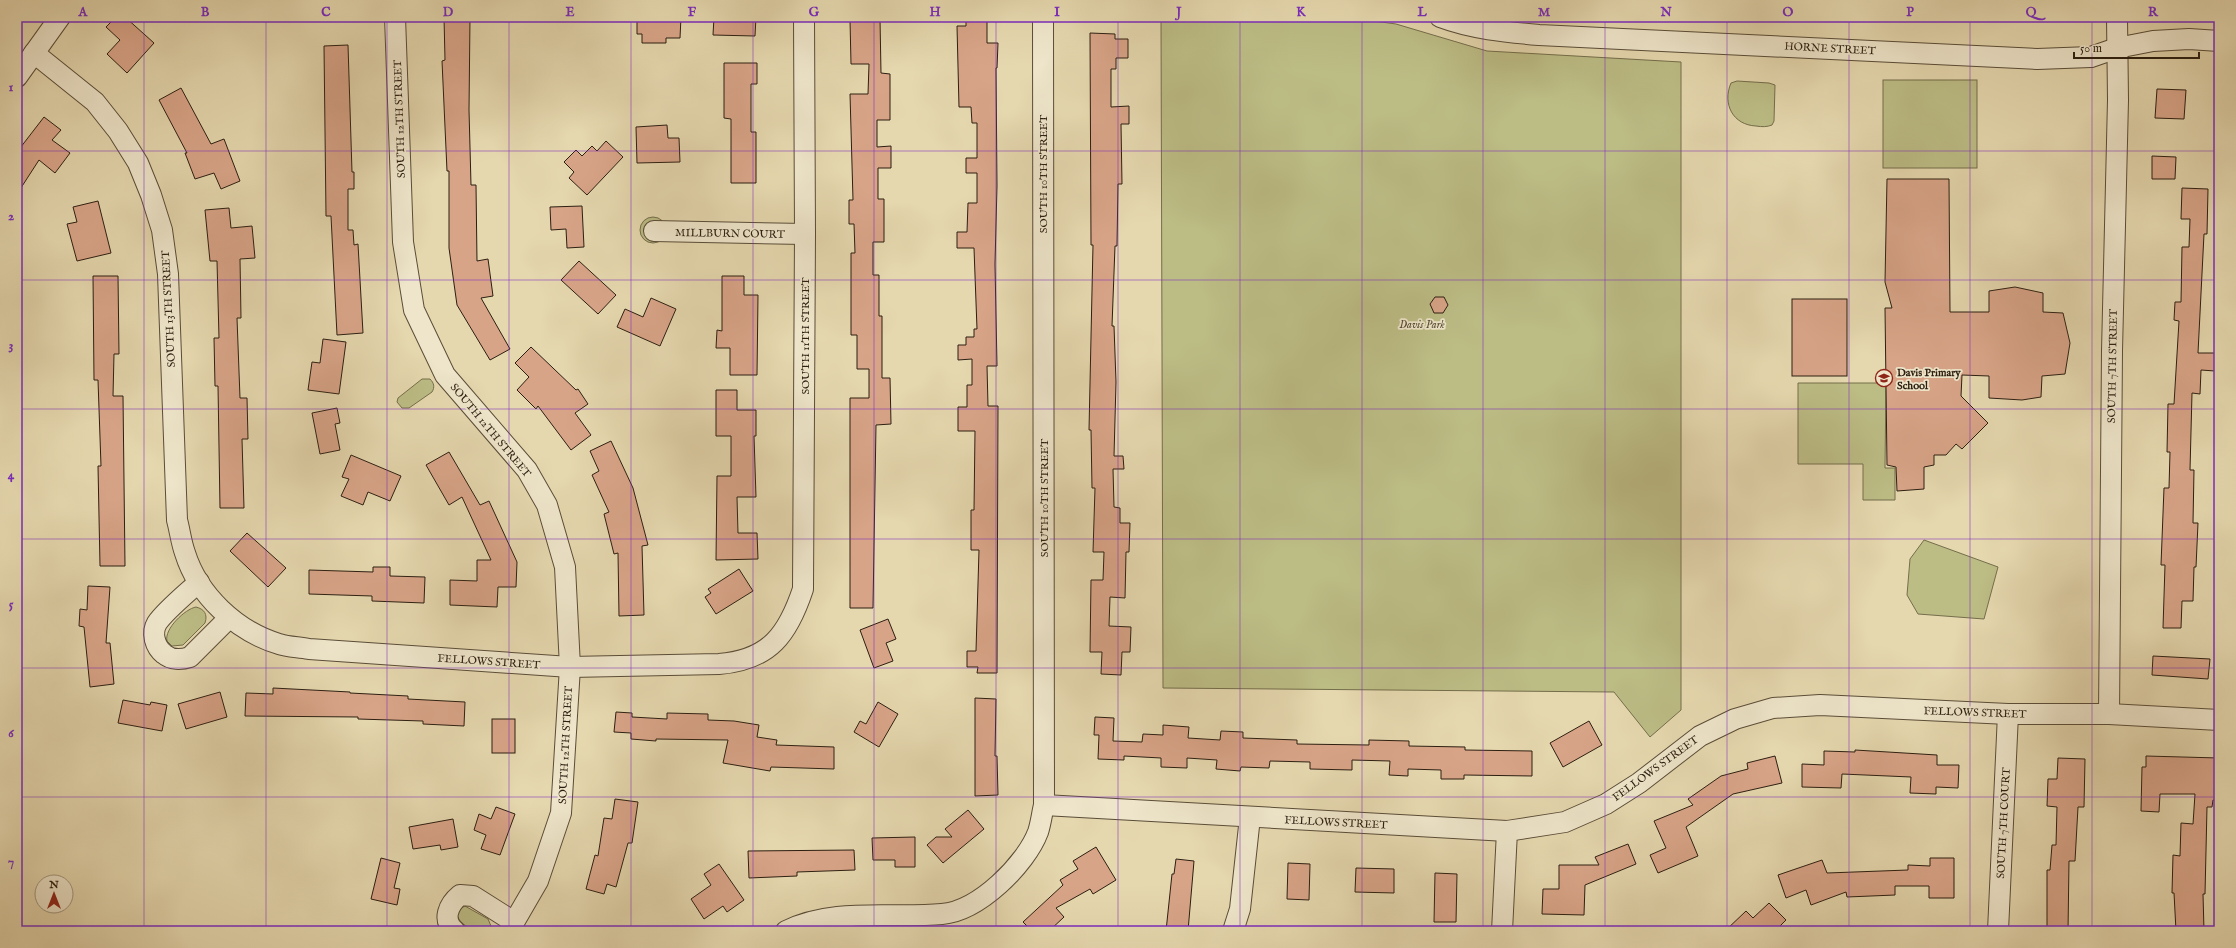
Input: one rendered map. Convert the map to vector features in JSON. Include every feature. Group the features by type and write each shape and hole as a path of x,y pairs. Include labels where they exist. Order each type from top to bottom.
{"street":[{"path":"17,77 60,17"},
{"name":"SOUTH 12TH STREET","path":"395,17 403,242 414,310 445,375 527,470 547,505 565,568 570,667 561,813 538,882 512,927"},
{"name":"SOUTH 11TH STREET","path":"772,646 797,608 803,588 806,234 804,17"},
{"name":"SOUTH 10TH STREET","path":"786,931 801,924 838,917 944,923 989,892 1010,875 1026,854 1038,832 1044,805 1043,17"},
{"name":"HORNE STREET","path":"1440,17 1455,23 1490,31 1539,26 2037,59 2091,57 2117,48 2153,41 2189,39 2219,41"},
{"name":"SOUTH 7TH STREET","path":"2109,714 2112,351 2118,100 2117,17"},
{"name":"SOUTH 13TH STREET","path":"34,53 95,102 118,131 138,163 151,195 162,230 168,274 177,520 185,553 199,582 215,603"},
{"name":"MILLBURN COURT","path":"654,231 806,234"},
{"path":"199,582 157,624 154,638 160,651 171,658 190,657 230,618"},
{"name":"FELLOWS STREET","path":"215,603 230,618 254,634 279,644 302,648 570,667 736,662 756,656 772,646"},
{"name":"FELLOWS STREET","path":"1044,805 1250,818 1507,831 1565,822 1606,804 1639,782 1700,736 1735,719 1773,708 1820,705 2008,714 2109,714 2219,720"},
{"name":"SOUTH 7TH COURT","path":"1998,931 2008,714"},
{"path":"1233,931 1240,909 1250,818"},
{"path":"1502,931 1507,831"},
{"path":"455,931 450,927 447,915 450,903 460,895 473,896 512,927"}],"green space":[{"name":"Davis Park","path":"1161,17 1309,17 1367,20 1396,24 1487,51 1681,62 1681,710 1650,737 1614,692 1163,688"},
{"path":"1883,80 1977,80 1977,168 1883,168"},
{"path":"1737,81 1769,83 1775,85 1774,121 1772,125 1762,127 1748,125 1741,122 1732,112 1729,106 1729,91 1731,83"},
{"path":"653,217 662,221 666,230 662,239 653,243 644,239 640,230 644,221"},
{"path":"422,379 430,379 434,387 432,392 409,408 402,408 397,402 398,398"},
{"path":"1798,383 1886,383 1885,468 1895,468 1895,500 1863,500 1863,464 1798,464"},
{"path":"1924,540 1998,567 1984,619 1918,614 1907,595 1910,559"},
{"path":"196,607 205,612 205,623 183,645 172,646 167,641 167,636 172,625 186,611"},
{"path":"465,906 488,919 491,926 489,931 470,928 462,923 457,914 461,908"}],"building":[{"path":"116,17 125,17 154,43 127,73 107,54 120,40 106,27"},
{"path":"444,17 470,17 469,110 471,185 476,185 477,261 488,259 493,296 481,298 510,349 490,360 457,305 449,248 449,171 447,171 442,61 445,60"},
{"path":"637,17 681,17 680,38 666,38 666,43 642,43 642,34 637,34"},
{"path":"714,17 756,17 755,36 713,35"},
{"path":"880,19 881,73 890,74 890,120 877,120 877,147 891,146 891,168 878,168 878,199 884,199 884,242 873,242 873,275 879,275 879,316 882,316 882,378 890,378 891,424 876,425 873,608 850,608 850,398 869,398 869,369 857,369 857,335 851,335 851,253 855,253 854,224 849,224 849,200 853,200 850,94 868,94 869,64 851,64 850,20"},
{"path":"966,21 987,21 987,43 998,43 996,68 997,186 995,264 997,366 987,366 988,406 998,406 997,673 977,673 978,667 967,667 967,651 976,651 979,550 971,550 971,510 974,510 975,431 958,431 958,407 967,407 967,385 972,385 972,359 958,360 958,345 966,345 966,337 974,337 974,329 977,329 974,248 957,248 957,232 967,232 968,203 977,203 977,173 966,173 966,158 977,158 977,123 972,123 971,107 959,107 957,26 966,26"},
{"path":"1090,33 1115,34 1115,39 1128,39 1128,58 1116,58 1116,69 1111,69 1111,107 1129,106 1129,124 1121,124 1122,184 1118,184 1117,246 1115,246 1112,326 1114,326 1116,382 1114,456 1123,456 1124,469 1113,469 1114,507 1120,508 1120,523 1130,523 1129,552 1126,552 1125,598 1110,597 1109,626 1131,627 1130,652 1122,652 1121,675 1101,674 1102,652 1090,652 1091,580 1103,580 1104,552 1093,552 1095,488 1092,488 1091,430 1089,430 1093,245 1091,245"},
{"path":"348,45 352,172 354,172 354,189 348,189 348,230 353,230 354,245 358,244 363,333 337,335 331,216 326,216 324,46"},
{"path":"724,63 757,63 757,84 751,84 751,132 756,132 756,183 731,183 731,119 724,118"},
{"path":"181,88 211,144 224,139 240,181 221,189 214,173 195,179 185,153 187,153 159,100"},
{"path":"2157,89 2186,90 2184,119 2155,118"},
{"path":"44,117 61,130 52,140 70,153 55,173 39,160 17,194 17,152"},
{"path":"667,125 668,138 679,138 680,162 637,163 636,127"},
{"path":"606,141 623,157 587,195 569,178 574,172 564,162 576,150 582,156 592,146 597,151"},
{"path":"2152,156 2176,157 2175,179 2152,179"},
{"path":"1887,179 1949,179 1950,312 1989,312 1989,291 2015,287 2043,293 2043,312 2063,313 2070,343 2065,374 2042,376 2041,397 2022,400 1989,398 1989,376 1962,375 1961,396 1988,423 1962,449 1956,444 1946,455 1934,455 1934,465 1924,467 1924,489 1897,491 1896,467 1887,465 1885,308 1892,308 1885,282"},
{"path":"2182,188 2208,189 2207,234 2204,234 2198,353 2216,353 2215,371 2201,370 2200,394 2192,393 2190,470 2194,470 2193,523 2198,523 2193,601 2182,601 2181,628 2163,628 2165,565 2161,565 2164,488 2169,488 2170,452 2167,452 2168,404 2174,404 2179,321 2174,320 2175,302 2181,302 2182,247 2189,247 2190,219 2181,219"},
{"path":"98,201 111,253 77,261 67,224 77,222 73,207"},
{"path":"582,206 584,247 567,248 566,229 551,230 550,207"},
{"path":"229,208 231,228 252,226 255,258 240,259 241,318 237,318 240,398 247,398 248,439 242,439 244,508 220,508 218,386 215,386 214,338 219,338 217,261 210,261 205,210"},
{"path":"579,261 616,295 598,314 561,280"},
{"path":"93,276 118,276 119,354 114,354 113,396 123,396 125,566 100,566 98,466 101,466 98,380 94,380"},
{"path":"722,276 744,276 744,295 758,295 757,375 730,375 730,348 716,348 717,330 722,331"},
{"name":"Davis Park","path":"1435,297 1444,297 1448,305 1443,313 1434,313 1430,304"},
{"path":"651,298 676,309 660,346 617,327 625,309 643,317"},
{"path":"1792,299 1847,299 1847,376 1792,376"},
{"path":"323,339 346,342 339,394 308,390 312,362 320,363"},
{"path":"531,347 576,390 578,389 588,404 575,413 591,435 571,450 538,406 536,409 517,390 529,377 515,363"},
{"path":"716,390 737,390 737,410 756,410 756,436 754,436 756,497 737,497 738,533 757,533 758,559 716,560 717,476 731,476 731,436 716,436"},
{"path":"337,408 340,423 335,424 340,450 320,454 312,413"},
{"path":"611,441 633,488 648,545 642,546 644,615 619,616 618,553 614,554 604,514 609,512 592,475 599,471 590,451"},
{"path":"449,452 480,505 489,501 517,562 516,587 498,587 497,607 450,605 450,580 477,581 477,560 491,560 462,497 449,505 426,465"},
{"path":"351,455 401,476 390,501 368,492 363,505 341,496 349,479 342,477"},
{"path":"247,533 286,568 268,587 230,551"},
{"path":"373,567 390,567 390,576 425,577 424,603 372,601 372,596 309,594 309,570 373,572"},
{"path":"739,569 753,591 716,614 705,597 711,593 708,589"},
{"path":"88,586 110,587 106,643 110,643 114,684 90,687 84,627 79,626 80,609 87,610"},
{"path":"888,619 896,639 886,643 893,661 874,668 860,630"},
{"path":"2153,656 2210,659 2208,679 2152,675"},
{"path":"273,688 408,696 408,699 465,702 464,726 423,724 423,721 358,719 358,717 245,716 246,693 273,694"},
{"path":"220,692 227,717 186,729 178,704"},
{"path":"975,698 996,699 995,756 997,756 998,795 975,796"},
{"path":"123,700 150,705 151,702 167,705 162,731 118,723"},
{"path":"878,702 898,714 879,747 854,732 860,721 866,724"},
{"path":"616,712 632,713 632,717 667,719 667,713 708,714 708,720 734,721 759,725 757,737 777,740 776,745 834,747 834,769 771,767 770,771 723,763 728,740 656,739 656,741 631,739 631,733 614,732"},
{"path":"1095,717 1114,718 1113,741 1142,742 1143,734 1163,735 1163,725 1189,727 1188,738 1220,740 1221,731 1243,732 1243,738 1297,740 1297,744 1369,745 1369,740 1409,741 1409,746 1465,747 1465,750 1532,751 1532,776 1464,775 1464,779 1441,779 1441,770 1408,769 1408,776 1389,775 1390,761 1352,760 1352,770 1310,769 1310,762 1270,761 1269,768 1241,767 1240,771 1216,769 1217,760 1187,758 1187,768 1161,767 1161,758 1124,756 1124,760 1098,759 1099,735 1094,735"},
{"path":"492,719 515,719 515,753 492,753"},
{"path":"1589,721 1602,745 1563,767 1550,743"},
{"path":"1855,750 1937,755 1937,765 1959,765 1958,788 1936,787 1936,794 1910,793 1911,777 1842,774 1841,788 1802,787 1802,764 1824,765 1824,751 1855,752"},
{"path":"1775,756 1782,783 1733,794 1686,827 1698,856 1658,873 1650,855 1666,848 1654,821 1693,805 1688,799 1721,776 1748,769 1747,763"},
{"path":"2146,756 2219,758 2219,801 2213,800 2212,807 2207,807 2205,894 2203,894 2204,931 2176,931 2174,893 2172,893 2173,855 2180,856 2181,823 2193,824 2195,794 2160,794 2159,812 2141,811 2142,767 2146,767"},
{"path":"2058,758 2085,759 2084,807 2078,807 2075,861 2069,861 2068,931 2047,931 2047,870 2050,870 2052,845 2056,845 2057,807 2047,806 2048,779 2057,779"},
{"path":"615,799 638,802 632,843 628,843 616,887 607,884 604,894 586,889 595,855 598,856 604,818 612,819"},
{"path":"496,807 515,814 500,855 481,849 486,835 474,830 479,814 491,819"},
{"path":"968,810 984,829 943,863 927,845 936,837 952,837 945,829"},
{"path":"453,819 458,847 441,850 440,845 413,849 409,827"},
{"path":"915,837 915,867 895,867 895,860 873,860 872,838"},
{"path":"1628,844 1636,864 1585,885 1584,915 1542,914 1543,889 1559,889 1559,865 1599,865 1595,857"},
{"path":"1096,847 1116,880 1093,894 1090,889 1056,908 1064,917 1049,931 1032,931 1023,922 1063,885 1060,880 1078,869 1073,861"},
{"path":"854,850 855,870 797,872 797,876 749,878 748,851"},
{"path":"381,858 400,863 394,888 400,889 397,905 371,899"},
{"path":"1930,858 1954,858 1954,898 1929,898 1929,886 1895,886 1895,895 1847,897 1846,892 1811,905 1806,890 1786,898 1778,875 1822,860 1827,873 1908,870 1908,865 1930,866"},
{"path":"1176,859 1194,861 1188,931 1166,931 1172,874 1174,874"},
{"path":"1288,863 1310,864 1309,900 1287,899"},
{"path":"719,864 744,900 727,912 723,906 704,919 691,899 711,885 704,874"},
{"path":"1356,868 1394,869 1394,893 1355,892"},
{"path":"1435,873 1457,874 1456,922 1434,922"},
{"path":"1769,903 1786,920 1775,931 1725,931 1746,911 1753,918"}],"place":[{"name":"Davis Primary School","path":"1884,378"}]}
